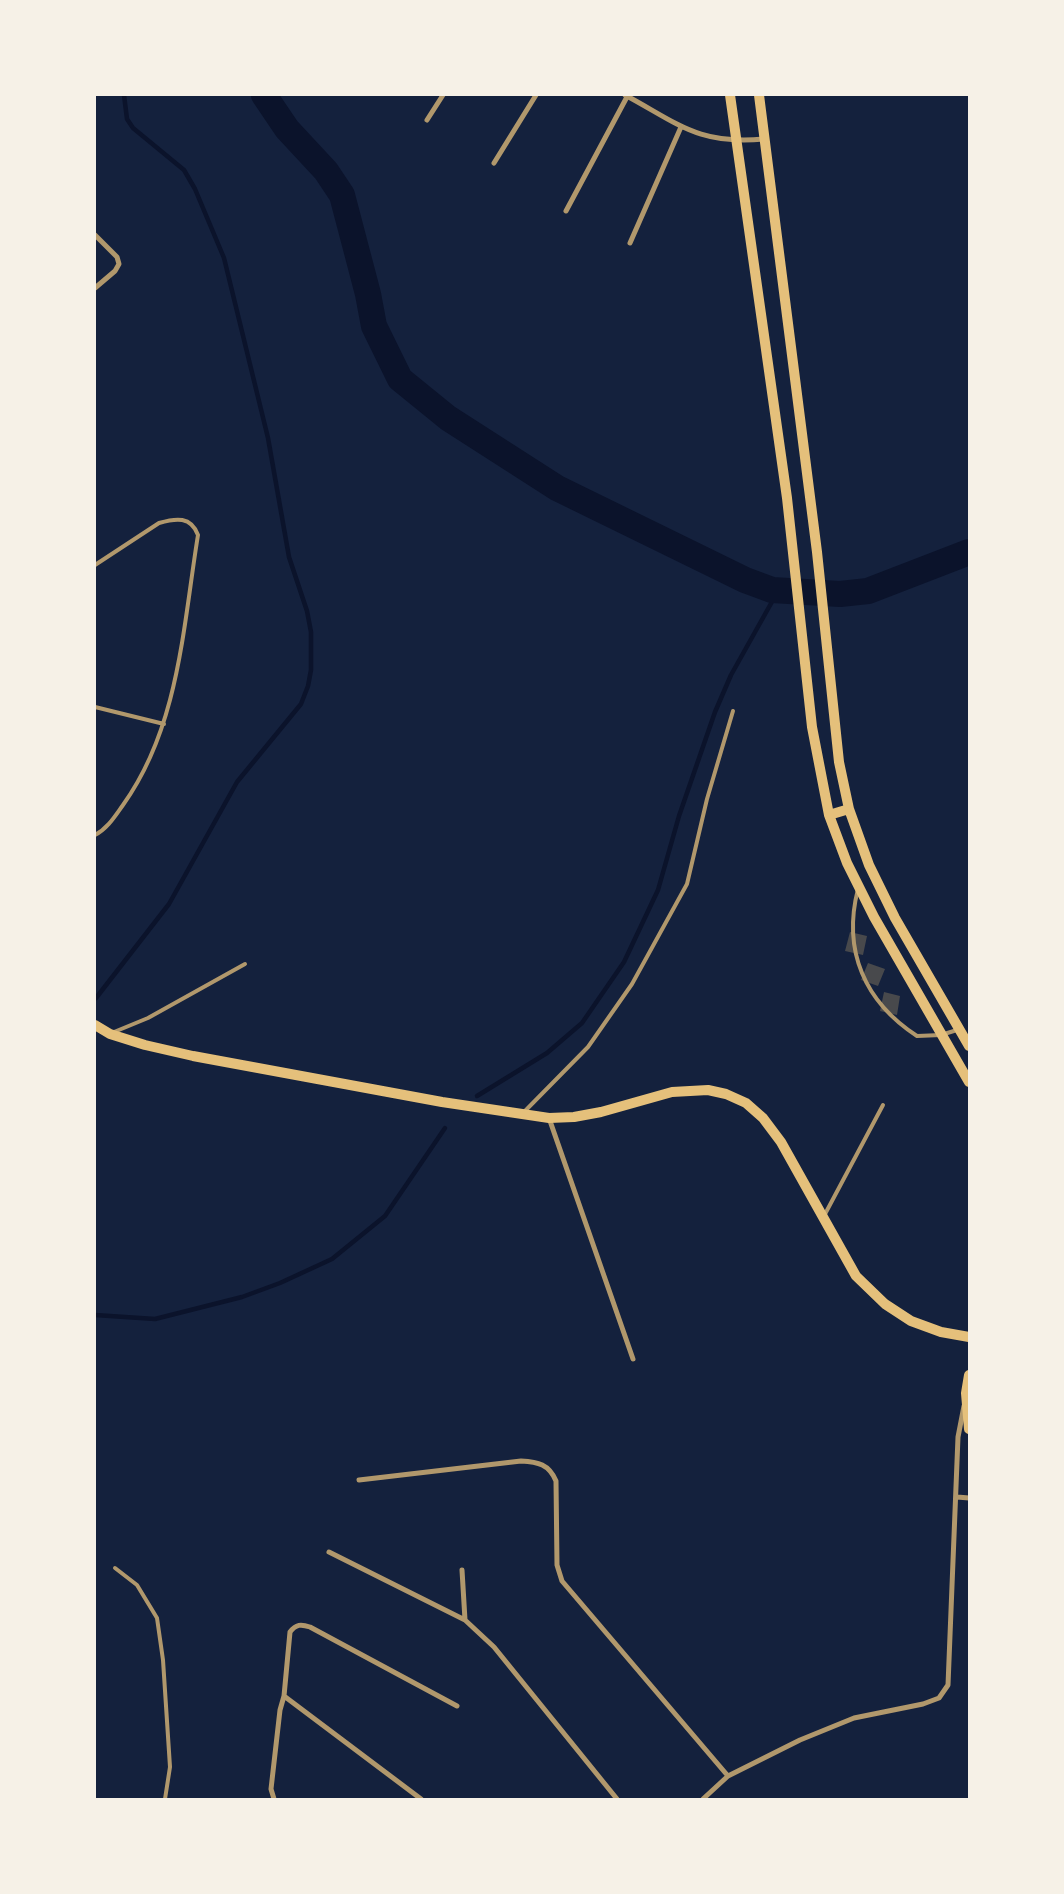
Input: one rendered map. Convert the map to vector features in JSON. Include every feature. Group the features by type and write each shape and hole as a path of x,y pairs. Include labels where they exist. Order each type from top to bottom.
{"main road":[{"path":"730,95 794,554 812,727 829,814 847,863 859,887 969,1082"},
{"path":"759,95 829,660 839,762 849,809 869,865 891,909 969,1046"},
{"path":"829,814 849,809"},
{"path":"95,1025 110,1034 145,1045 193,1056 442,1102 549,1118 574,1117 601,1112 672,1092 708,1090 726,1094 746,1103 763,1118 781,1142 856,1276 885,1304 912,1322 941,1332 969,1337"},
{"path":"969,1375 969,1429"}],"street":[{"path":"428,120 443,95"},
{"path":"494,163 536,95"},
{"path":"566,211 627,95 680,127 719,140 735,141 764,138"},
{"path":"630,243 680,127"},
{"path":"95,235 117,257 119,264 115,271 95,288"},
{"path":"549,1118 633,1358"},
{"path":"703,1799 728,1776 800,1740 854,1718 923,1704 939,1698 948,1685 958,1437 968,1393"},
{"path":"359,1480 521,1461 544,1464 552,1472 556,1481 558,1565 562,1581 728,1776"},
{"path":"957,1497 969,1498"},
{"path":"329,1552 465,1620 494,1647 616,1799"},
{"path":"462,1570 465,1620"},
{"path":"274,1799 271,1789 280,1710 284,1696 287,1640 294,1626 301,1624 310,1627 457,1706"},
{"path":"284,1696 421,1799"}],"lane":[{"path":"95,565 159,523 186,520 194,526 198,535 173,689 164,724 138,784 107,828 95,835"},
{"path":"95,707 164,724"},
{"path":"522,1114 593,1039 632,984 687,884 707,799 733,712"},
{"path":"859,887 853,916 853,938 857,960 869,988 890,1016 917,1036 941,1035 960,1029"},
{"path":"110,1034 148,1018 245,964"},
{"path":"823,1218 883,1105"},
{"path":"115,1568 137,1585 157,1618 163,1660 170,1767 165,1799"}],"building":[{"path":"850,932 867,936 863,955 845,951"},
{"path":"868,963 885,969 878,986 861,980"},
{"path":"884,992 900,996 897,1015 880,1011"}],"waterway":[{"path":"96,998 169,904 237,782 301,704 308,686 311,670 311,632 307,611 289,557 268,438 224,258 195,189 184,170 133,128 127,119 124,95"},
{"path":"264,95 287,129 326,171 342,195 368,294 374,326 400,379 448,418 557,488 745,580 772,590 840,594 868,591 969,552"},
{"path":"477,1096 547,1053 582,1023 624,962 658,890 679,816 715,712 731,675 778,591"},
{"path":"95,1315 155,1319 242,1297 280,1283 332,1259 385,1216 445,1128"}]}
